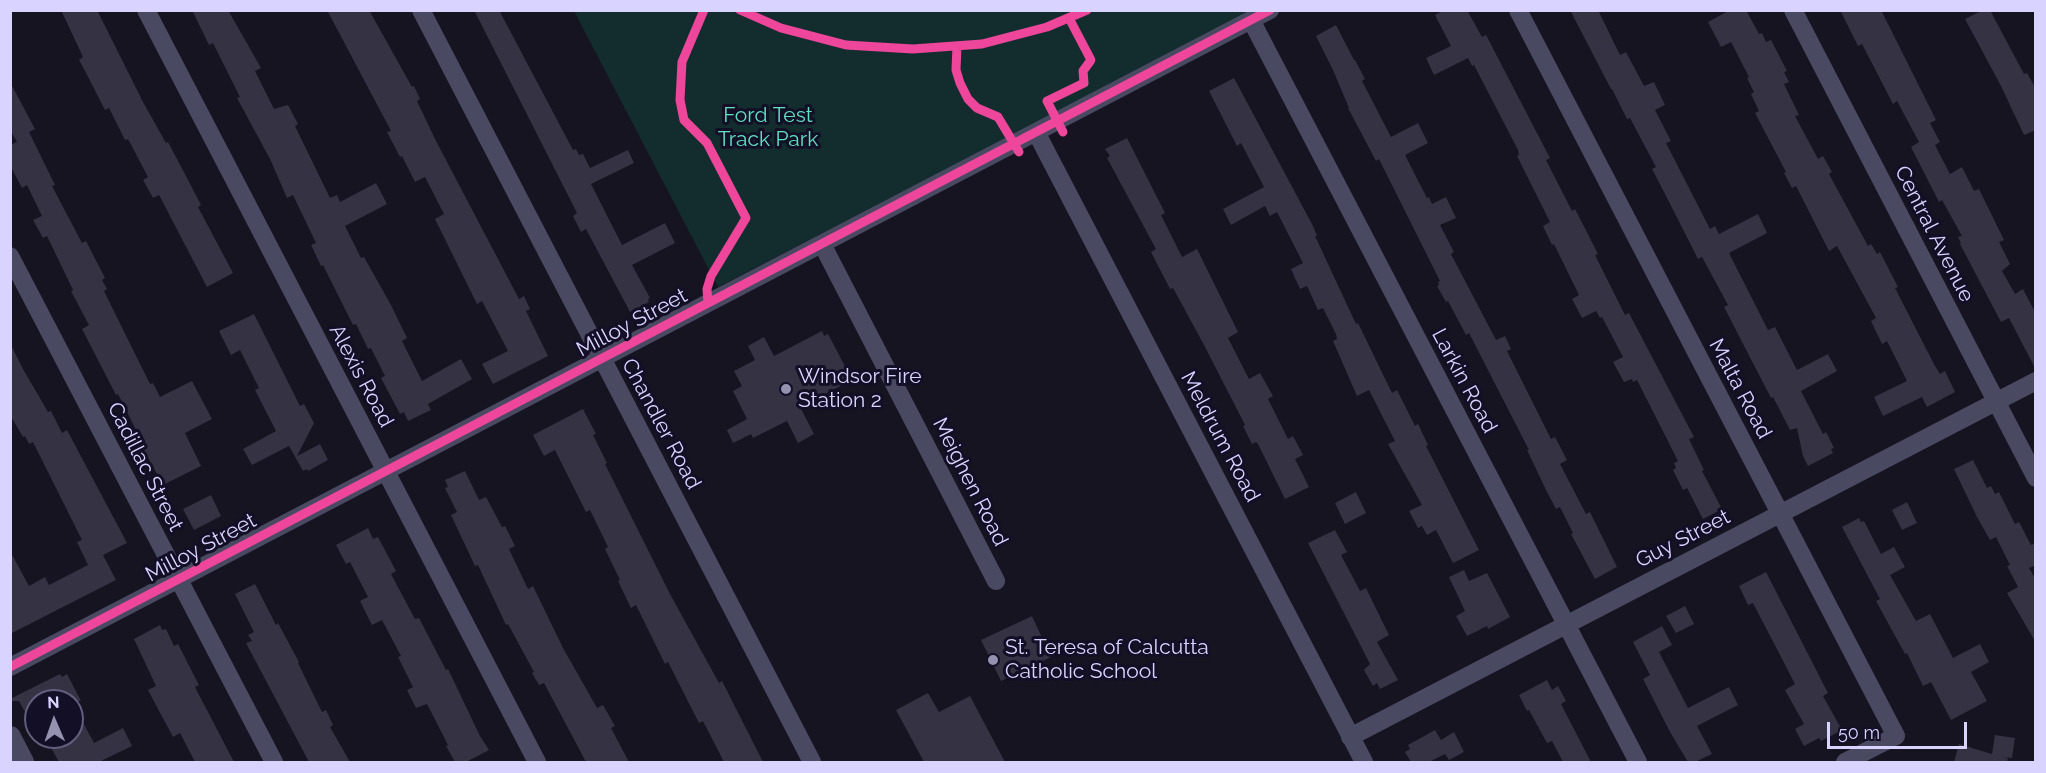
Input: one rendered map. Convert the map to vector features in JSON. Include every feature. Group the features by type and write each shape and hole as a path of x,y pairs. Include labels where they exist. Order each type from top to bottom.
{"street":[{"name":"Alexis Road","path":"146,10 537,762"},
{"name":"Chandler Road","path":"421,10 812,762"},
{"name":"Milloy Street","path":"10,667 1270,10"},
{"name":"Malta Road","path":"1518,10 1896,736 1845,762"},
{"name":"Central Avenue","path":"1793,10 2036,478"},
{"name":"Larkin Road","path":"1251,20 1638,762"},
{"name":"Meldrum Road","path":"1036,132 1364,762"},
{"name":"Meighen Road","path":"822,244 996,580"},
{"name":"Cadillac Street","path":"10,256 274,762"},
{"name":"Guy Street","path":"1350,737 2036,381"},
{"path":"10,737 23,762"}],"green space":[{"name":"Ford Test Track Park","path":"574,11 1253,11 718,287"}],"building":[{"path":"61,10 97,10 143,102 166,143 168,142 201,205 198,207 233,273 207,287 159,195 153,198 143,180 148,177 128,139 125,140 109,108 105,110 79,60 83,57"},
{"path":"192,10 228,10 261,68 255,71 274,109 288,105 298,124 295,126 330,198 337,195 340,202 376,183 387,204 345,226 361,258 364,257 391,305 407,338 402,341 422,381 461,359 472,379 428,404 431,410 408,421 404,412 400,414 381,378 385,376 371,348 368,349 356,324 353,325 323,265 321,266 311,245 316,243 293,195 287,198 270,159 237,98 240,97 213,43 209,45"},
{"path":"327,10 369,10 412,87 414,86 420,99 417,101 435,139 519,299 524,296 530,309 526,311 548,356 493,384 482,364 508,351 482,301 477,304 435,219 444,214 425,177 415,182 402,156 400,157 387,132 391,131"},
{"path":"474,10 499,10 573,150 576,149 579,155 583,154 590,168 628,150 634,163 591,184 622,245 665,223 675,243 632,265 650,298 649,302 630,312 586,229 581,232 573,216 577,213"},
{"path":"1444,10 1467,10 1482,37 1486,35 1550,158 1546,160 1572,211 1575,209 1598,254 1595,255 1625,315 1629,313 1694,437 1689,439 1704,470 1702,471 1722,509 1703,519 1687,488 1683,490 1673,470 1676,468 1674,463 1678,461 1637,380 1624,382 1613,362 1623,357 1602,317 1600,318 1596,311 1582,318 1572,299 1579,295 1543,226 1550,222 1517,156 1519,155 1518,150 1474,65 1472,66 1468,58 1434,75 1426,58 1451,46 1435,15"},
{"path":"1570,10 1598,10 1620,55 1626,52 1644,86 1654,82 1665,105 1655,110 1671,141 1666,143 1710,229 1715,226 1719,234 1758,214 1767,233 1729,253 1768,330 1775,327 1797,370 1828,354 1837,371 1801,391 1823,434 1826,432 1834,448 1831,449 1833,453 1808,466 1803,456 1797,428 1790,430 1773,397 1771,398 1724,307 1728,305 1702,257 1698,259 1652,169 1656,167 1630,118 1627,119"},
{"path":"1730,10 1746,10 1759,34 1762,33 1766,42 1771,40 1787,71 1784,72 1789,82 1784,84 1799,115 1795,116 1818,159 1823,156 1832,172 1829,174 1868,246 1871,244 1877,254 1880,252 1898,287 1895,288 1935,366 1940,374 1945,371 1955,392 1927,407 1922,397 1883,416 1874,397 1907,381 1887,341 1882,344 1871,321 1876,318 1837,246 1829,251 1796,186 1792,188 1784,173 1786,172 1755,113 1759,111 1751,94 1754,92 1747,78 1749,77 1731,42 1721,47 1708,22"},
{"path":"1840,10 1881,10 1936,120 1930,123 1940,142 1935,145 1950,174 1962,167 1974,191 1979,189 2004,240 1999,242 2010,264 2002,271 2015,294 2023,289 2036,314 2036,370 2009,318 2001,322 1960,244 1958,237 1962,236 1942,200 1939,202 1911,147 1919,142 1897,101 1893,104 1862,44 1858,46"},
{"path":"1983,10 1990,10 2024,74 2027,73 2036,89 2036,130 2024,135 1965,19"},
{"path":"1336,25 1365,79 1362,81 1391,137 1418,123 1428,143 1405,155 1432,204 1446,197 1456,218 1440,225 1454,252 1451,254 1496,340 1505,336 1511,349 1507,351 1551,439 1555,437 1567,460 1560,464 1586,514 1590,512 1617,567 1595,579 1571,534 1573,533 1560,507 1556,509 1546,490 1527,450 1529,450 1469,333 1466,335 1448,301 1446,302 1437,286 1440,281 1379,159 1376,161 1348,108 1316,36"},
{"path":"1234,78 1313,226 1317,236 1315,236 1356,324 1358,323 1392,393 1397,390 1415,426 1418,424 1428,445 1426,446 1479,550 1453,563 1436,530 1427,535 1422,526 1418,528 1409,511 1422,505 1388,444 1395,441 1369,390 1357,396 1333,341 1337,339 1336,334 1323,308 1318,310 1307,286 1300,289 1291,269 1303,263 1277,212 1270,216 1265,206 1231,225 1223,209 1264,187 1241,143 1237,146 1209,91"},
{"path":"10,82 35,129 29,132 55,185 52,186 82,243 86,241 105,278 102,280 107,289 104,291 150,384 153,383 160,397 192,381 212,419 185,433 201,466 163,485 140,443 142,442 118,394 116,395 82,329 89,325 47,236 43,238 33,220 42,216 27,185 22,188 10,165 10,145 17,142 10,130"},
{"path":"1127,138 1165,213 1161,215 1182,257 1197,249 1238,332 1228,338 1249,379 1260,373 1273,396 1268,399 1288,439 1293,436 1303,455 1295,459 1309,487 1285,499 1258,444 1256,442 1252,444 1243,426 1245,425 1173,288 1170,289 1151,252 1156,249 1107,158 1110,156 1105,149"},
{"path":"254,314 300,406 304,404 314,423 297,456 320,444 328,460 308,471 307,469 303,471 289,446 252,465 243,449 276,431 255,390 259,388 240,350 231,355 219,331"},
{"name":"Windsor Fire Station 2","path":"822,331 824,336 828,334 848,372 844,374 848,382 800,407 814,434 798,443 787,421 753,438 751,434 733,443 727,430 747,419 733,391 742,386 734,371 755,360 748,346 764,337 774,356"},
{"path":"10,343 48,412 51,411 62,433 67,430 127,543 103,555 116,580 10,634 10,551 29,586 45,577 49,585 88,565 77,542 82,540 33,442 29,444 25,436 23,437 10,415"},
{"path":"583,409 596,434 593,435 607,463 605,464 670,594 719,683 722,681 763,762 724,762 703,721 699,723 668,662 665,664 636,605 631,608 605,549 608,547 590,510 586,512 555,450 544,456 533,435"},
{"path":"1973,460 1987,488 1991,486 1995,494 1999,492 2015,524 2019,522 2031,545 2036,543 2036,565 2029,568 2036,580 2036,643 2007,593 2018,587 2007,566 2010,565 1996,537 1990,540 1954,469"},
{"path":"465,471 479,500 486,497 502,527 505,526 515,546 509,549 528,589 533,586 563,648 597,708 603,705 615,726 611,728 629,762 586,762 544,683 539,685 532,673 534,672 508,624 506,625 451,515 457,512 445,488 448,487 445,480"},
{"path":"1356,492 1366,513 1345,524 1335,503"},
{"path":"211,495 221,516 194,530 183,509"},
{"path":"1907,502 1917,523 1902,530 1892,510"},
{"path":"1859,518 1861,522 1864,521 1881,554 1894,547 1905,567 1890,575 1916,621 1930,614 1953,658 1980,644 1989,662 1971,672 1987,701 1951,720 1931,682 1923,686 1907,653 1905,654 1876,601 1880,599 1842,527"},
{"path":"368,528 373,539 378,537 396,571 391,574 415,619 419,618 446,670 448,669 489,750 466,762 455,762 427,704 416,708 407,690 413,687 398,657 401,656 382,620 372,625 360,601 368,597 350,562 346,564 336,545"},
{"path":"1335,530 1347,552 1341,555 1360,591 1366,588 1389,635 1377,642 1398,680 1380,689 1377,683 1373,686 1364,670 1370,664 1308,543"},
{"path":"1464,570 1469,581 1487,573 1510,617 1488,629 1487,626 1467,636 1456,616 1465,611 1449,577"},
{"path":"1766,572 1828,693 1823,696 1842,730 1821,741 1819,738 1804,746 1795,729 1804,724 1785,690 1795,684 1753,603 1748,605 1739,586"},
{"path":"255,584 276,625 278,623 299,662 322,712 326,710 333,725 330,727 350,762 309,762 246,643 252,641 248,635 254,632 235,594"},
{"path":"1685,606 1694,624 1676,633 1666,616"},
{"path":"1032,616 1051,657 1001,681 981,640"},
{"path":"160,625 162,630 166,629 174,646 178,644 199,685 195,687 234,762 195,762 180,733 173,737 148,690 156,686 134,639"},
{"path":"1662,626 1672,645 1659,652 1688,708 1729,687 1738,705 1697,726 1712,754 1695,762 1688,762 1670,732 1643,679 1650,675 1633,642"},
{"path":"60,674 62,677 67,674 75,689 30,689"},
{"path":"1547,680 1552,690 1558,686 1566,701 1561,704 1591,762 1563,762 1552,741 1547,743 1529,710 1527,711 1519,695"},
{"path":"24,692 24,710 19,701 10,701"},
{"path":"928,693 939,712 970,696 1005,762 924,762 896,710"},
{"path":"84,724 94,743 123,728 132,746 99,762 59,762 52,749 84,749"},
{"path":"1435,730 1441,740 1454,732 1464,752 1449,760 1445,754 1429,762 1411,762 1405,752 1410,749 1408,745"},
{"path":"1995,735 2015,738 2012,758 2002,757 2008,758 2007,762 1954,762 1959,744 1992,754"}],"cycle path":[{"path":"704,10 682,62 680,100 684,120 707,143 746,218 711,276 707,289 708,303"},
{"path":"740,10 781,28 846,45 913,49 982,44 1047,27 1087,10"},
{"path":"10,667 1270,10"},
{"path":"1063,132 1047,101 1084,83 1083,71 1091,60 1069,18"},
{"path":"957,46 956,70 968,99 977,108 998,117 1019,152"}],"place":[{"name":"Windsor Fire Station 2","path":"786,389"},
{"name":"St. Teresa of Calcutta Catholic School","path":"993,660"}]}
